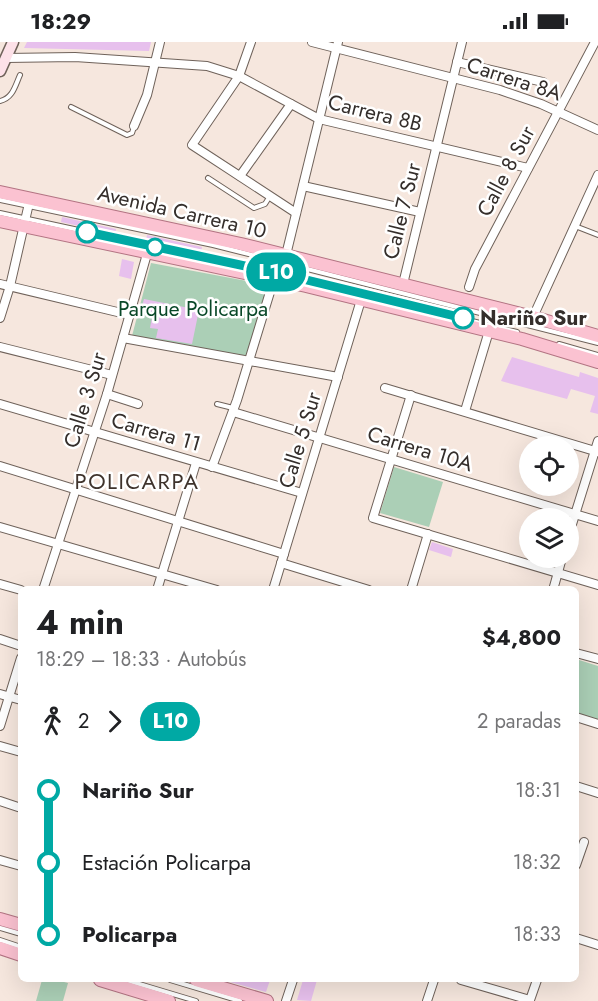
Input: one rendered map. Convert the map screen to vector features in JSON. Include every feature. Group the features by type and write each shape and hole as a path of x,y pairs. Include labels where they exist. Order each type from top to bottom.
{"main road":[{"name":"Avenida Carrera 10","path":"0,192 29,202 286,255 533,317 598,336"},
{"path":"0,221 24,223 147,254 274,279 489,331 598,362"},
{"path":"0,919 18,924"},
{"path":"0,948 18,954"},
{"path":"107,982 170,1001"},
{"path":"203,982 267,1001"}],"street":[{"path":"0,71 13,42"},
{"path":"134,126 147,94 160,42"},
{"path":"251,42 239,76 192,144 296,213"},
{"name":"Carrera 8A","path":"312,42 337,45 518,96 558,111 598,130"},
{"name":"Calle 7 Sur","path":"403,284 462,42"},
{"name":"Calle 8 Sur","path":"469,287 475,269 595,42"},
{"path":"286,255 337,45"},
{"name":"Carrera 8B","path":"6,58 75,57 207,66 239,76 319,119 528,168"},
{"path":"457,62 543,82"},
{"path":"240,176 291,104"},
{"path":"533,317 596,184 598,175"},
{"path":"303,186 420,212"},
{"path":"0,318 10,286 29,202"},
{"name":"Calle 3 Sur","path":"45,586 107,394 147,254"},
{"path":"212,467 233,410 274,279"},
{"path":"0,284 130,315"},
{"name":"Calle 5 Sur","path":"274,586 361,300"},
{"path":"465,411 489,331"},
{"path":"123,338 338,377"},
{"path":"0,347 112,375"},
{"path":"385,388 596,451"},
{"path":"107,394 138,404"},
{"path":"411,395 373,518 598,585"},
{"name":"Carrera 11","path":"0,404 302,493"},
{"name":"Carrera 10A","path":"233,410 319,438 556,508"},
{"path":"578,508 598,441"},
{"path":"158,586 196,463"},
{"path":"0,466 284,554"},
{"name":"Carrera 10A","path":"579,515 598,521"},
{"path":"0,527 203,586"},
{"path":"412,586 428,534"},
{"path":"281,563 356,586"},
{"path":"554,586 559,568"},
{"path":"0,584 18,589"},
{"path":"0,639 18,644"},
{"path":"579,654 598,659"},
{"path":"0,726 18,668"},
{"path":"0,694 18,699"},
{"path":"579,718 598,724"},
{"path":"0,746 18,751"},
{"path":"579,787 598,793"},
{"path":"0,801 18,807"},
{"path":"579,856 584,842"},
{"path":"0,860 18,865"},
{"path":"579,939 598,945"},
{"path":"286,1001 292,982"},
{"path":"427,1001 433,982"},
{"path":"468,982 530,1000 536,982"}],"lane":[{"path":"0,101 10,96 20,75"},
{"path":"71,107 127,135 132,133 134,126"},
{"path":"208,178 254,208 265,204 270,196"},
{"path":"0,200 29,202 213,245 598,343"},
{"path":"0,213 24,223 278,273 511,330 598,355"},
{"path":"575,226 598,235"},
{"path":"217,404 233,410"},
{"path":"0,928 18,933"},
{"path":"0,940 18,946"},
{"path":"133,982 196,1001"},
{"path":"177,982 240,1001"}],"green space":[{"name":"Parque Policarpa","path":"151,263 268,285 247,357 132,336"},
{"path":"394,467 443,482 429,527 380,513"},
{"path":"579,660 598,666 598,720 579,714"},
{"path":"41,982 68,983 63,1001 36,1001"}],"building":[{"path":"27,42 151,42 149,51 24,48"},
{"path":"62,217 116,229 115,234 61,222"},
{"path":"147,235 202,247 201,252 146,240"},
{"path":"122,259 134,262 131,279 119,276"},
{"path":"144,299 199,310 192,344 156,338 158,329 150,328 153,312 141,309"},
{"path":"512,357 579,377 580,372 598,378 598,414 590,412 595,396 571,389 567,399 501,381"},
{"path":"432,542 453,549 451,557 429,550"},
{"path":"230,982 269,982 266,992"},
{"path":"302,982 316,982 311,1001 297,1000"}],"bus line":[{"name":"L10","path":"87,232 278,273 463,318"}],"place":[{"name":"Nariño Sur","path":"463,318"}],"district":[{"name":"POLICARPA","path":"137,481"}]}
